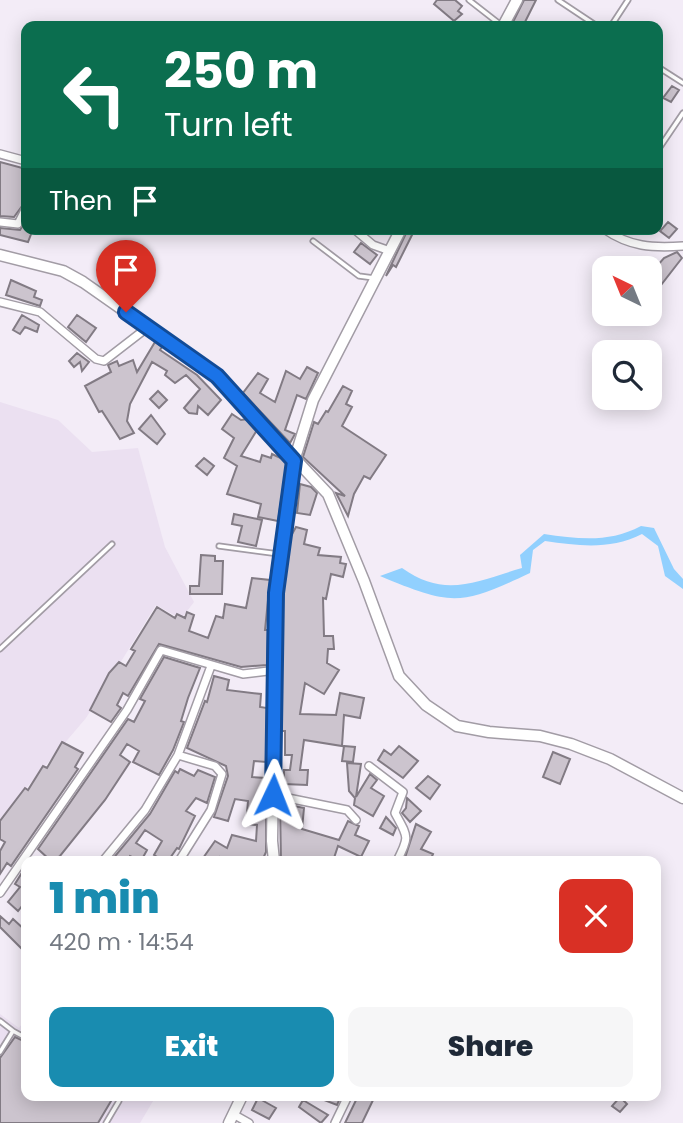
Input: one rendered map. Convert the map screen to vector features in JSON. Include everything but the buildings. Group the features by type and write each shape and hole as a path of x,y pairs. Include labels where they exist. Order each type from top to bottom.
{"street":[{"path":"506,21 517,0"},
{"path":"0,154 21,160"},
{"path":"0,222 18,224 21,218"},
{"path":"361,235 373,245 390,251"},
{"path":"274,856 275,607 279,554 294,461 313,400 398,235"},
{"path":"613,235 639,247 683,246"},
{"path":"0,256 63,271 217,376 294,461 328,494 399,676 426,705 457,726 489,732 540,736 571,744 610,760 683,798"},
{"path":"0,302 40,312 96,359 104,361 148,327"},
{"path":"26,856 127,710 161,650 168,649 211,666 243,674 276,670"},
{"path":"107,856 145,810 178,755 211,666"},
{"path":"178,755 215,766 222,774 211,810 182,856"},
{"path":"369,766 403,792 395,813 406,830 408,841 400,856"},
{"path":"273,795 347,810 356,820"},
{"path":"0,893 21,863"},
{"path":"240,1101 231,1119 249,1123"},
{"path":"335,1123 346,1101"}],"lane":[{"path":"470,0 497,21"},
{"path":"558,0 590,21"},
{"path":"614,21 628,0"},
{"path":"663,70 683,83"},
{"path":"663,143 683,113"},
{"path":"313,241 359,276 376,279"},
{"path":"0,649 112,544"},
{"path":"219,546 279,554"},
{"path":"0,1021 21,1035"},
{"path":"0,1052 13,1031"},
{"path":"106,1123 119,1101"}],"shaded area":[{"path":"0,402 58,420 92,452 138,448 165,547 194,602 181,619 156,605 86,718 0,819"},
{"path":"0,1014 19,1028 21,1025 21,1101 153,1101 140,1123 0,1123"}],"water":[{"path":"641,526 654,528 674,569 683,579 683,589 665,576 658,546 642,534 606,545 545,541 533,550 530,573 471,596 441,597 380,576 402,568 433,583 447,585 476,582 522,568 520,555 544,534 582,538 605,537"}],"route":[{"path":"126,312 201,362 217,376 294,461 283,546 279,554 276,593 273,795"}]}
